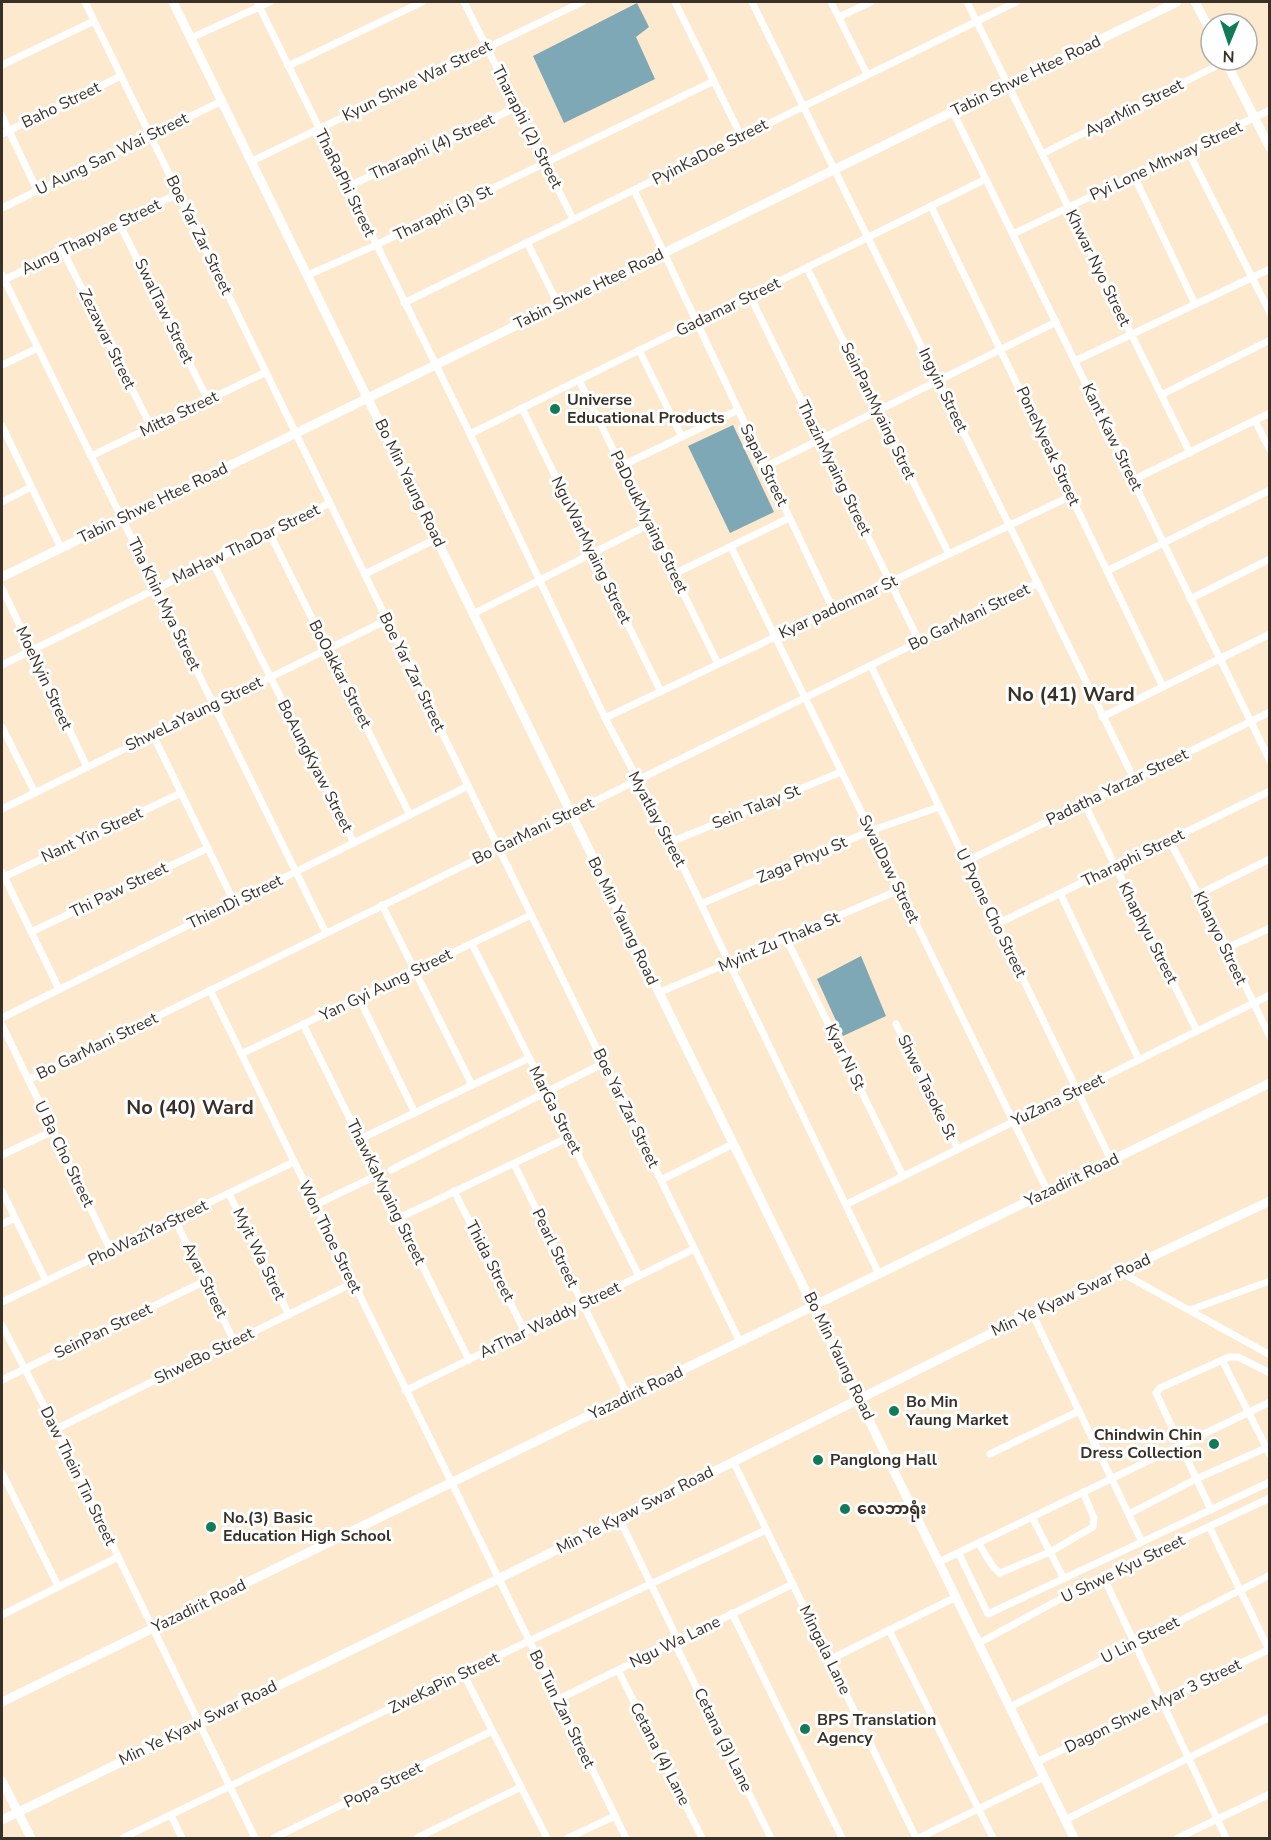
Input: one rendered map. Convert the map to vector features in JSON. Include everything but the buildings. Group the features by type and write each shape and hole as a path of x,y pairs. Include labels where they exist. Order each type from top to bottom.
{"street":[{"name":"Boe Yar Zar Street","path":"85,2 740,1342"},
{"name":"Bo Min Yaung Road","path":"173,2 438,538 658,993 851,1378 1074,1839"},
{"path":"191,38 258,4 270,2"},
{"path":"288,66 422,2"},
{"name":"Tharaphi (2) Street","path":"464,2 573,219"},
{"name":"Kyun Shwe War Street","path":"252,161 582,2"},
{"path":"675,2 741,136"},
{"name":"Ingyin Street","path":"753,2 1134,779"},
{"path":"831,2 867,75"},
{"path":"839,17 871,2"},
{"name":"Khwar Nyo Street","path":"967,2 1190,453"},
{"name":"PyinKaDoe Street","path":"404,303 1016,2"},
{"name":"Tabin Shwe Htee Road","path":"2,577 1177,2"},
{"name":"ThaRaPhi Street","path":"258,4 434,365"},
{"path":"2,65 94,21"},
{"name":"AyarMin Street","path":"1042,154 1203,72"},
{"path":"1230,72 1269,148"},
{"name":"Baho Street","path":"5,133 121,76"},
{"name":"Tharaphi (3) St","path":"308,275 376,245 714,81"},
{"name":"U Aung San Wai Street","path":"2,208 222,100"},
{"name":"Tharaphi (4) Street","path":"347,187 517,106"},
{"name":"Pyi Lone Mhway Street","path":"1013,234 1269,110"},
{"name":"Kant Kaw Street","path":"953,112 1269,761"},
{"path":"2,116 5,133 37,190"},
{"path":"1187,149 1269,314"},
{"path":"1134,176 1195,304"},
{"name":"Gadamar Street","path":"470,434 986,179"},
{"name":"Sapal Street","path":"634,190 833,609"},
{"name":"Aung Thapyae Street","path":"3,277 63,251 179,193"},
{"name":"PoneNyeak Street","path":"931,207 1163,687"},
{"name":"SwalTaw Street","path":"119,223 208,400"},
{"path":"527,242 558,304"},
{"name":"Zezawar Street","path":"63,251 151,427"},
{"name":"SeinPanMyaing Stret","path":"807,268 949,554"},
{"path":"1075,361 1269,269"},
{"name":"Tha Khin Mya Street","path":"3,277 326,933"},
{"name":"ThazinMyaing Street","path":"750,296 919,640"},
{"path":"765,467 1056,322"},
{"path":"1161,394 1269,340"},
{"path":"2,365 38,348"},
{"path":"639,350 682,437"},
{"name":"Myatlay Street","path":"434,365 470,434 636,780 671,842 879,1274"},
{"name":"Mitta Street","path":"91,456 266,372"},
{"name":"PaDoukMyaing Street","path":"579,380 718,664"},
{"name":"NguWarMyaing Street","path":"522,408 661,692"},
{"path":"621,466 738,410"},
{"path":"1133,480 1269,413"},
{"path":"1255,421 1269,450"},
{"path":"2,430 61,548"},
{"path":"2,502 31,487"},
{"path":"1107,572 1269,490"},
{"name":"Kyar padonmar St","path":"606,718 1071,496"},
{"name":"MaHaw ThaDar Street","path":"2,665 330,502"},
{"path":"674,574 789,518"},
{"path":"473,614 650,524"},
{"name":"BoOakkar Street","path":"269,532 410,815"},
{"path":"365,574 438,538"},
{"name":"SwalDaw Street","path":"731,547 1047,1192"},
{"path":"1191,599 1269,560"},
{"name":"BoAungKyaw Street","path":"212,561 354,843"},
{"name":"Bo GarMani Street","path":"28,1080 1038,583"},
{"name":"MoeNyin Street","path":"2,588 87,767"},
{"name":"ShweLaYaung Street","path":"2,809 387,620"},
{"path":"1102,717 1269,634"},
{"name":"U Pyone Cho Street","path":"871,666 1111,1161"},
{"name":"Padatha Yarzar Street","path":"965,862 1269,712"},
{"path":"2,728 35,793"},
{"path":"153,735 234,902"},
{"name":"Sein Talay St","path":"671,842 841,772"},
{"name":"ThienDi Street","path":"2,1018 468,786"},
{"name":"Tharaphi Street","path":"997,924 1269,791"},
{"name":"Nant Yin Street","path":"3,875 181,793"},
{"name":"Khaphyu Street","path":"1084,803 1197,1031"},
{"name":"Zaga Phyu St","path":"701,904 870,831 939,807"},
{"name":"Khanyo Street","path":"1169,840 1227,948 1269,1037"},
{"name":"Thi Paw Street","path":"31,932 208,848"},
{"path":"1199,894 1269,859"},
{"path":"3,875 59,989"},
{"name":"Myint Zu Thaka St","path":"658,993 899,890"},
{"path":"1060,894 1139,1060"},
{"path":"382,905 472,1085"},
{"name":"Yan Gyi Aung Street","path":"241,1054 531,915"},
{"path":"1227,948 1269,928"},
{"name":"Kyar Ni St","path":"786,939 903,1176"},
{"name":"MarGa Street","path":"472,944 639,1276"},
{"name":"Won Thoe Street","path":"210,990 450,1483"},
{"name":"YuZana Street","path":"847,1204 1269,995"},
{"path":"359,998 415,1113"},
{"name":"ThawKaMyaing Street","path":"303,1024 469,1360"},
{"name":"Shwe Tasoke St","path":"896,1024 958,1149"},
{"name":"U Ba Cho Street","path":"2,1025 111,1251"},
{"path":"360,1139 529,1058"},
{"path":"391,1170 604,1063"},
{"name":"Yazadirit Road","path":"2,1702 740,1342 819,1313 879,1274 1269,1083"},
{"path":"2,1155 53,1131"},
{"path":"399,1218 569,1137"},
{"path":"661,1180 733,1144"},
{"name":"PhoWaziYarStreet","path":"2,1302 294,1162"},
{"name":"Pearl Street","path":"514,1164 628,1396"},
{"path":"315,1205 378,1175"},
{"path":"2,1191 46,1281"},
{"name":"Thida Street","path":"454,1191 525,1332"},
{"name":"Myit Wa Stret","path":"229,1194 289,1315"},
{"path":"1267,1202 1269,1212"},
{"name":"Min Ye Kyaw Swar Road","path":"2,1820 196,1723 498,1579 733,1461 858,1394 1267,1202"},
{"path":"2,1224 15,1218"},
{"name":"Ayar Street","path":"176,1220 234,1341"},
{"name":"ArThar Waddy Street","path":"405,1391 694,1249"},
{"path":"1120,1272 1269,1355"},
{"name":"SeinPan Street","path":"2,1380 205,1281"},
{"path":"1190,1310 1269,1281"},
{"name":"ShweBo Street","path":"56,1429 353,1283"},
{"path":"1032,1313 1142,1542"},
{"name":"Daw Thein Tin Street","path":"2,1325 56,1429 153,1628 196,1723 231,1786 255,1839"},
{"path":"1211,1510 1156,1393 1160,1388 1222,1360 1238,1357 1269,1373"},
{"path":"1129,1514 1196,1479 1268,1451 1222,1360"},
{"path":"939,1562 1269,1402"},
{"path":"990,1454 1079,1411"},
{"name":"Mingala Lane","path":"733,1461 917,1839"},
{"path":"2,1473 58,1586"},
{"path":"959,1554 988,1614 1269,1482"},
{"name":"Bo Tun Zan Street","path":"450,1483 626,1839"},
{"path":"979,1544 993,1568 1000,1573 1050,1552 1093,1527 1094,1518 1083,1492"},
{"name":"U Shwe Kyu Street","path":"979,1643 1104,1576 1210,1528 1269,1498"},
{"name":"Cetana (3) Lane","path":"619,1518 771,1839"},
{"path":"1032,1518 1064,1579"},
{"path":"1210,1528 1269,1651"},
{"name":"ZweKaPin Street","path":"123,1839 464,1675 529,1641 766,1530"},
{"path":"2,1615 118,1557"},
{"name":"U Lin Street","path":"1010,1707 1269,1575"},
{"path":"1104,1576 1227,1839"},
{"name":"Ngu Wa Lane","path":"557,1700 793,1584"},
{"path":"830,1660 956,1597"},
{"path":"732,1613 842,1839"},
{"path":"889,1630 993,1839"},
{"name":"Dagon Shwe Myar 3 Street","path":"1037,1762 1269,1651"},
{"name":"Cetana (4) Lane","path":"618,1670 702,1839"},
{"path":"464,1675 547,1839"},
{"path":"1065,1820 1269,1717"},
{"name":"Popa Street","path":"274,1839 492,1731"},
{"path":"917,1839 1044,1777"},
{"path":"2,1781 31,1839"},
{"path":"417,1839 521,1787"},
{"path":"1178,1839 1269,1794"},
{"path":"171,1815 182,1839"},
{"path":"568,1839 615,1816"}],"water":[{"path":"637,3 649,27 636,37 655,79 564,123 533,56"},
{"path":"733,425 774,512 730,533 688,446"},
{"path":"861,956 886,1016 843,1036 817,979"}],"place":[{"name":"Universe Educational Products","path":"555,409"},
{"name":"Bo Min Yaung Market","path":"894,1411"},
{"name":"Chindwin Chin Dress Collection","path":"1214,1444"},
{"name":"Panglong Hall","path":"818,1460"},
{"name":"လေဘာရုံး","path":"845,1509"},
{"name":"No.(3) Basic Education High School","path":"211,1527"},
{"name":"BPS Translation Agency","path":"805,1729"}],"district":[{"name":"No (41) Ward","path":"1071,694"},
{"name":"No (40) Ward","path":"190,1107"}]}
